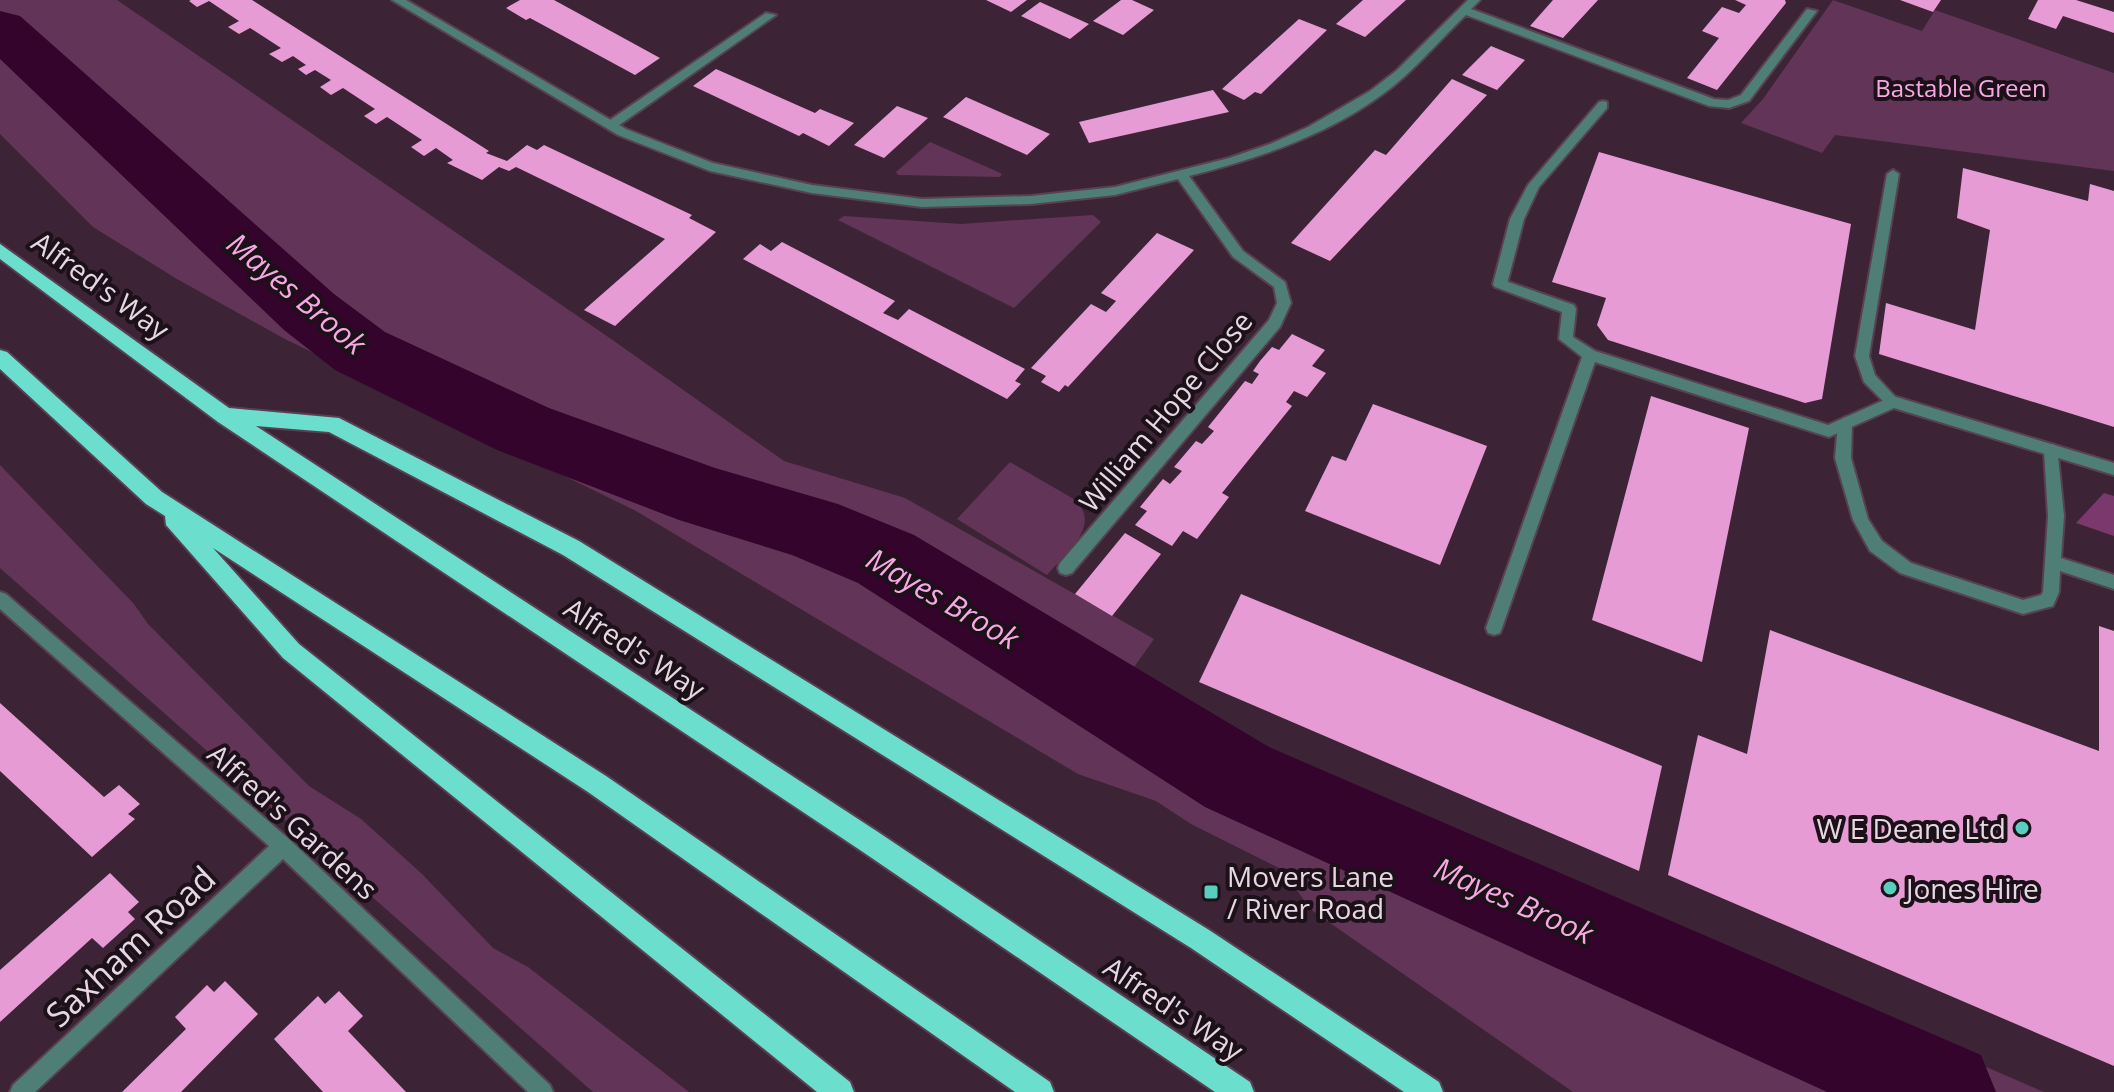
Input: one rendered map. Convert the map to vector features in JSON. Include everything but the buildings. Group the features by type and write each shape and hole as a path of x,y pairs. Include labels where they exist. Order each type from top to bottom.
{"highway":[{"name":"Alfred's Way","path":"0,250 225,416 869,841 1240,1092"},
{"path":"0,357 154,498 291,651 840,1092"},
{"path":"225,416 332,424 571,548 1187,930 1429,1092"},
{"path":"154,498 597,784 1040,1092"}],"street":[{"path":"398,0 611,125 710,167 812,189 922,203 1031,200 1115,191 1182,175 1274,147 1345,113 1400,74 1474,0"},
{"path":"413,9 429,1"},
{"path":"1463,10 1713,103 1729,104 1745,98 1811,11"},
{"path":"611,125 770,15"},
{"path":"1603,105 1534,185 1517,219 1500,284 1569,309 1566,339 1590,355 1829,431 1893,402"},
{"path":"1893,174 1862,356 1869,378 1893,402 2114,469"},
{"name":"William Hope Close","path":"1066,568 1275,323 1284,303 1280,285 1238,254 1182,175"},
{"path":"1494,628 1590,355"},
{"path":"1845,423 1843,458 1861,520 1876,546 1906,568 2023,607 2047,601 2051,592 2056,516 2052,450"},
{"path":"2054,562 2114,582"},
{"name":"Alfred's Gardens","path":"0,599 283,846 543,1092"},
{"name":"Saxham Road","path":"20,1092 283,846"}],"green space":[{"path":"0,0 117,0 784,461 905,498 1154,639 1132,670 1302,770 2044,1092 1573,1092 1310,909 1283,870 1191,824 1156,801 1078,774 636,511 283,338 177,279 93,227 0,134"},
{"name":"Bastable Green","path":"1833,0 1922,31 1935,10 2114,73 2114,171 1835,135 1822,153 1741,123 1763,99"},
{"path":"930,142 1002,174 1000,177 898,175 896,172"},
{"path":"1093,215 1101,222 1014,308 838,220 844,216 961,224"},
{"path":"1010,462 1072,498 1085,517 1079,538 1047,575 957,519"},
{"path":"0,465 134,604 148,624 309,786 361,819 422,874 493,948 528,967 689,1092 593,1092 0,568"}],"shaded area":[{"path":"2104,493 2114,496 2114,536 2076,523"}],"waterway":[{"name":"Mayes Brook","path":"0,28 309,312 360,351 523,429 707,498 810,527 886,559 1237,777 1944,1092"}],"place":[{"name":"W E Deane Ltd","path":"2022,828"},
{"name":"Jones Hire","path":"1890,888"},
{"name":"Movers Lane / River Road","path":"1211,892"}]}
